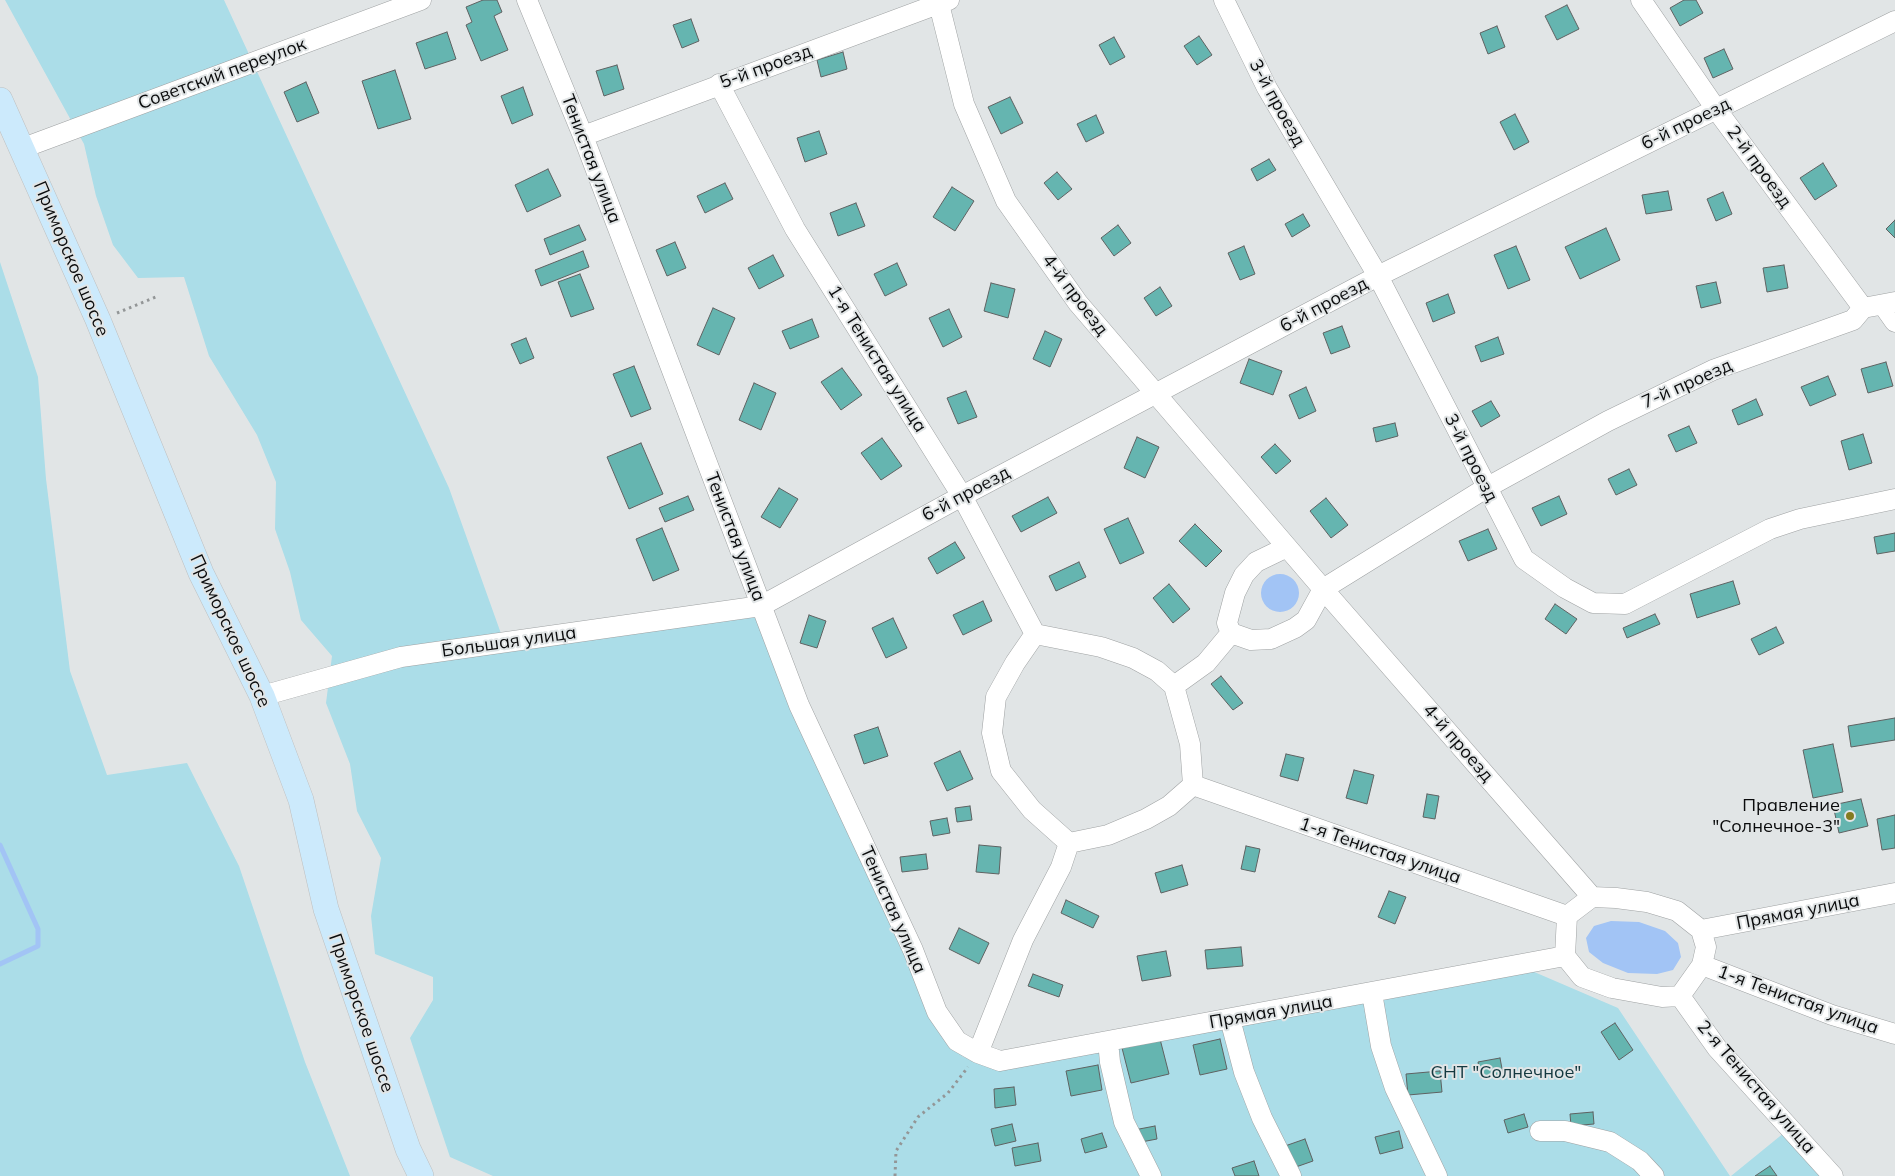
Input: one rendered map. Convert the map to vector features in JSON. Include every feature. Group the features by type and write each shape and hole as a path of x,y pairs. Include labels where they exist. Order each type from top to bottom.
{"main road":[{"name":"Приморское шоссе","path":"0,100 12,133 98,320 201,573 262,696 301,800 326,909 408,1148 421,1176"}],"street":[{"name":"Советский переулок","path":"12,133 421,0"},
{"name":"Тенистая улица","path":"526,0 584,136 799,705 913,950 937,1012 957,1041 978,1053"},
{"name":"3-й проезд","path":"1224,0 1267,88 1378,276 1524,559 1565,588 1593,602 1625,604 1770,528 1800,519 1895,499"},
{"name":"2-й проезд","path":"1641,0 1716,109 1863,308"},
{"name":"5-й проезд","path":"584,136 942,1"},
{"name":"4-й проезд","path":"942,1 964,104 1006,200 1078,303 1287,547"},
{"name":"6-й проезд","path":"761,606 962,496 1378,276 1895,21"},
{"name":"1-я Тенистая улица","path":"719,84 795,229 962,496 1035,634"},
{"path":"1863,308 1889,303 1895,322"},
{"name":"7-й проезд","path":"1323,589 1486,488 1608,421 1713,370 1853,320 1863,308"},
{"path":"1287,547 1323,589 1306,620 1295,628 1271,639 1251,640 1231,633 1227,624 1235,593 1244,575 1256,562 1287,547"},
{"name":"4-й проезд","path":"1323,589 1592,897"},
{"name":"Большая улица","path":"262,696 401,657 761,606"},
{"path":"1174,686 1206,662 1231,633"},
{"path":"1035,634 1101,647 1133,658 1156,671 1174,686 1190,744 1193,785 1169,806 1146,819 1108,834 1069,844 1032,810 1001,771 992,733 996,697 1015,663 1035,634"},
{"name":"1-я Тенистая улица","path":"1193,785 1567,916"},
{"path":"978,1053 1023,940 1061,867 1069,844"},
{"name":"Прямая улица","path":"1701,930 1895,894"},
{"path":"1592,897 1647,902 1677,911 1701,930 1706,947 1702,965 1680,996 1662,997 1612,988 1582,977 1565,956 1567,916 1592,897"},
{"name":"Прямая улица","path":"978,1053 1000,1061 1565,956"},
{"name":"1-я Тенистая улица","path":"1702,965 1832,1015 1895,1034"},
{"path":"1372,993 1381,1046 1395,1088 1437,1176"},
{"name":"2-я Тенистая улица","path":"1680,996 1717,1048 1833,1176"},
{"path":"1230,1019 1244,1072 1262,1118 1291,1176"},
{"path":"1108,1041 1110,1062 1124,1122 1151,1176"},
{"path":"1540,1131 1564,1131 1610,1142 1640,1161 1654,1176"}],"path":[{"path":"98,320 158,296"},
{"path":"895,1176 896,1151 918,1117 948,1092 978,1053"}],"green space":[{"name":"СНТ \"Солнечное\"","path":"5,0 224,0 449,488 504,642 747,608 766,619 937,1012 963,1057 1000,1061 1518,965 1618,1008 1730,1176 493,1176 450,1157 410,1038 433,1000 433,977 375,954 371,916 381,858 357,811 350,764 326,703 332,656 301,620 290,572 275,529 276,482 257,435 209,356 184,277 138,278 113,245 96,196 84,144"},
{"path":"0,262 38,377 46,479 70,671 107,775 187,763 239,866 305,1062 350,1176 0,1176"},
{"path":"1790,1128 1833,1176 1731,1176"}],"shaded area":[{"path":"1280,574 1294,579 1299,593 1294,607 1280,612 1266,607 1261,593 1266,579"},
{"path":"1611,921 1639,922 1665,931 1678,943 1681,957 1673,970 1657,974 1628,973 1603,963 1589,952 1586,938 1594,926"}],"building":[{"path":"483,0 497,0 502,12 494,16 508,50 481,61 466,25 472,22 466,7"},
{"path":"1684,0 1696,0 1703,13 1680,26 1670,8"},
{"path":"1567,5 1579,29 1557,40 1545,16"},
{"path":"691,19 699,41 682,48 673,25"},
{"path":"1497,26 1505,47 1488,54 1480,33"},
{"path":"447,32 456,59 425,69 416,43"},
{"path":"1199,36 1212,55 1197,65 1184,46"},
{"path":"1114,37 1125,57 1110,65 1099,45"},
{"path":"1724,49 1733,69 1713,78 1704,58"},
{"path":"843,52 847,69 821,77 817,60"},
{"path":"617,65 624,89 604,96 596,71"},
{"path":"395,70 411,119 378,129 362,81"},
{"path":"306,82 319,113 297,122 284,92"},
{"path":"523,87 533,115 512,124 501,96"},
{"path":"1010,97 1023,123 1001,134 988,107"},
{"path":"1515,114 1529,142 1514,150 1500,122"},
{"path":"1096,115 1104,133 1086,142 1077,124"},
{"path":"819,131 827,154 805,162 797,138"},
{"path":"1269,159 1276,170 1257,181 1251,169"},
{"path":"1823,163 1837,186 1815,200 1800,178"},
{"path":"548,169 561,196 527,212 515,185"},
{"path":"1057,172 1072,189 1058,200 1044,183"},
{"path":"725,183 733,199 705,213 697,196"},
{"path":"952,187 974,201 955,231 933,217"},
{"path":"1668,191 1672,210 1646,214 1642,195"},
{"path":"1723,192 1732,214 1716,221 1707,199"},
{"path":"856,203 865,226 838,236 830,213"},
{"path":"1303,214 1310,226 1292,237 1285,224"},
{"path":"1895,220 1895,238 1886,229"},
{"path":"579,225 586,240 550,255 544,239"},
{"path":"1118,225 1131,243 1114,256 1101,238"},
{"path":"1606,228 1620,260 1580,279 1565,247"},
{"path":"675,242 686,268 667,276 656,250"},
{"path":"1244,246 1255,274 1240,280 1228,253"},
{"path":"1516,246 1530,280 1508,289 1494,255"},
{"path":"583,251 589,267 541,286 535,270"},
{"path":"773,255 784,276 759,289 748,268"},
{"path":"897,263 907,285 885,296 874,274"},
{"path":"1784,265 1788,288 1767,292 1763,268"},
{"path":"580,274 594,309 571,317 558,282"},
{"path":"1716,282 1721,303 1701,308 1696,286"},
{"path":"991,283 1015,289 1008,318 984,311"},
{"path":"1160,287 1172,306 1156,316 1144,298"},
{"path":"1448,294 1455,313 1433,322 1426,303"},
{"path":"713,308 735,318 719,355 697,345"},
{"path":"949,309 962,337 943,347 929,318"},
{"path":"812,319 819,337 790,349 782,331"},
{"path":"1342,326 1350,347 1331,354 1323,333"},
{"path":"1045,331 1062,339 1050,367 1033,359"},
{"path":"1498,337 1504,354 1481,362 1475,346"},
{"path":"526,338 534,358 520,364 511,344"},
{"path":"1249,359 1282,371 1273,395 1240,383"},
{"path":"1886,362 1893,386 1868,393 1861,369"},
{"path":"634,366 651,409 631,417 613,374"},
{"path":"842,368 862,395 841,410 821,382"},
{"path":"1828,376 1836,395 1810,406 1801,387"},
{"path":"754,383 776,393 761,430 739,420"},
{"path":"1306,387 1316,411 1299,419 1289,395"},
{"path":"966,391 977,417 958,424 947,398"},
{"path":"1756,399 1763,415 1738,425 1732,410"},
{"path":"1491,401 1500,416 1481,427 1472,411"},
{"path":"1395,423 1398,436 1376,442 1373,428"},
{"path":"1689,426 1697,443 1676,452 1668,435"},
{"path":"1863,434 1872,463 1849,470 1841,441"},
{"path":"1137,437 1159,447 1145,478 1124,468"},
{"path":"882,438 902,466 881,480 861,453"},
{"path":"641,443 663,494 629,509 607,457"},
{"path":"1275,444 1291,461 1276,474 1261,457"},
{"path":"1629,469 1637,485 1616,495 1608,479"},
{"path":"779,488 798,499 780,528 761,517"},
{"path":"688,496 694,510 665,522 659,508"},
{"path":"1559,496 1567,514 1541,526 1532,508"},
{"path":"1048,497 1057,513 1021,532 1012,516"},
{"path":"1326,498 1348,525 1331,538 1310,511"},
{"path":"1128,518 1144,553 1120,564 1104,529"},
{"path":"1195,524 1222,551 1206,567 1179,541"},
{"path":"662,528 679,570 653,581 636,539"},
{"path":"1488,529 1497,549 1468,561 1459,541"},
{"path":"1895,533 1895,551 1877,554 1874,537"},
{"path":"955,542 965,558 937,574 928,558"},
{"path":"1079,562 1086,577 1056,591 1049,576"},
{"path":"1733,581 1740,604 1697,618 1690,594"},
{"path":"1169,584 1190,609 1173,623 1153,598"},
{"path":"983,601 992,621 963,635 953,615"},
{"path":"1555,604 1577,619 1566,634 1545,619"},
{"path":"1655,614 1660,624 1627,638 1623,628"},
{"path":"809,615 826,621 817,648 800,643"},
{"path":"893,618 907,648 886,658 872,628"},
{"path":"1776,627 1784,643 1759,655 1751,639"},
{"path":"1221,676 1243,703 1233,710 1211,684"},
{"path":"1895,718 1895,740 1851,747 1848,726"},
{"path":"878,727 888,756 864,764 854,735"},
{"path":"1833,744 1843,792 1813,798 1803,750"},
{"path":"960,751 973,779 947,791 934,763"},
{"path":"1286,754 1304,758 1298,781 1280,776"},
{"path":"1354,770 1374,775 1367,804 1346,798"},
{"path":"1427,794 1439,796 1435,819 1423,817"},
{"name":"Правление \"Солнечное-3\"","path":"1861,799 1868,826 1839,833 1833,805"},
{"path":"970,806 972,820 957,822 955,808"},
{"path":"1895,815 1895,848 1882,850 1877,819"},
{"path":"947,818 950,833 933,836 930,821"},
{"path":"979,845 1001,847 999,874 976,872"},
{"path":"1246,846 1260,849 1255,872 1241,869"},
{"path":"926,854 928,869 902,872 900,857"},
{"path":"1182,865 1188,885 1161,893 1155,873"},
{"path":"1389,891 1406,897 1395,924 1378,917"},
{"path":"1066,900 1099,916 1093,928 1061,913"},
{"path":"959,928 989,943 979,964 949,949"},
{"path":"1241,947 1243,966 1207,969 1205,950"},
{"path":"1166,951 1171,976 1142,981 1137,956"},
{"path":"1033,974 1063,985 1059,997 1028,986"},
{"path":"1615,1023 1633,1050 1619,1060 1601,1032"},
{"path":"1160,1039 1169,1074 1131,1083 1122,1048"},
{"path":"1220,1039 1227,1069 1200,1075 1193,1045"},
{"path":"1500,1058 1503,1074 1481,1078 1478,1062"},
{"path":"1098,1065 1102,1090 1071,1096 1066,1071"},
{"path":"1440,1071 1442,1092 1408,1095 1406,1074"},
{"path":"1014,1087 1016,1105 995,1108 994,1089"},
{"path":"1593,1112 1594,1124 1571,1126 1570,1114"},
{"path":"1524,1114 1528,1127 1508,1133 1504,1120"},
{"path":"1012,1124 1016,1141 995,1146 991,1129"},
{"path":"1155,1126 1157,1139 1136,1143 1134,1130"},
{"path":"1399,1131 1403,1148 1380,1154 1375,1137"},
{"path":"1102,1133 1107,1147 1085,1153 1081,1139"},
{"path":"1305,1139 1313,1161 1293,1168 1285,1146"},
{"path":"1038,1143 1041,1161 1015,1166 1012,1148"},
{"path":"1254,1161 1259,1176 1235,1176 1232,1168"},
{"path":"1770,1166 1777,1176 1755,1176"}],"waterway":[{"path":"0,845 38,929 38,946 0,964"}],"place":[{"name":"Правление \"Солнечное-3\"","path":"1850,816"}]}
